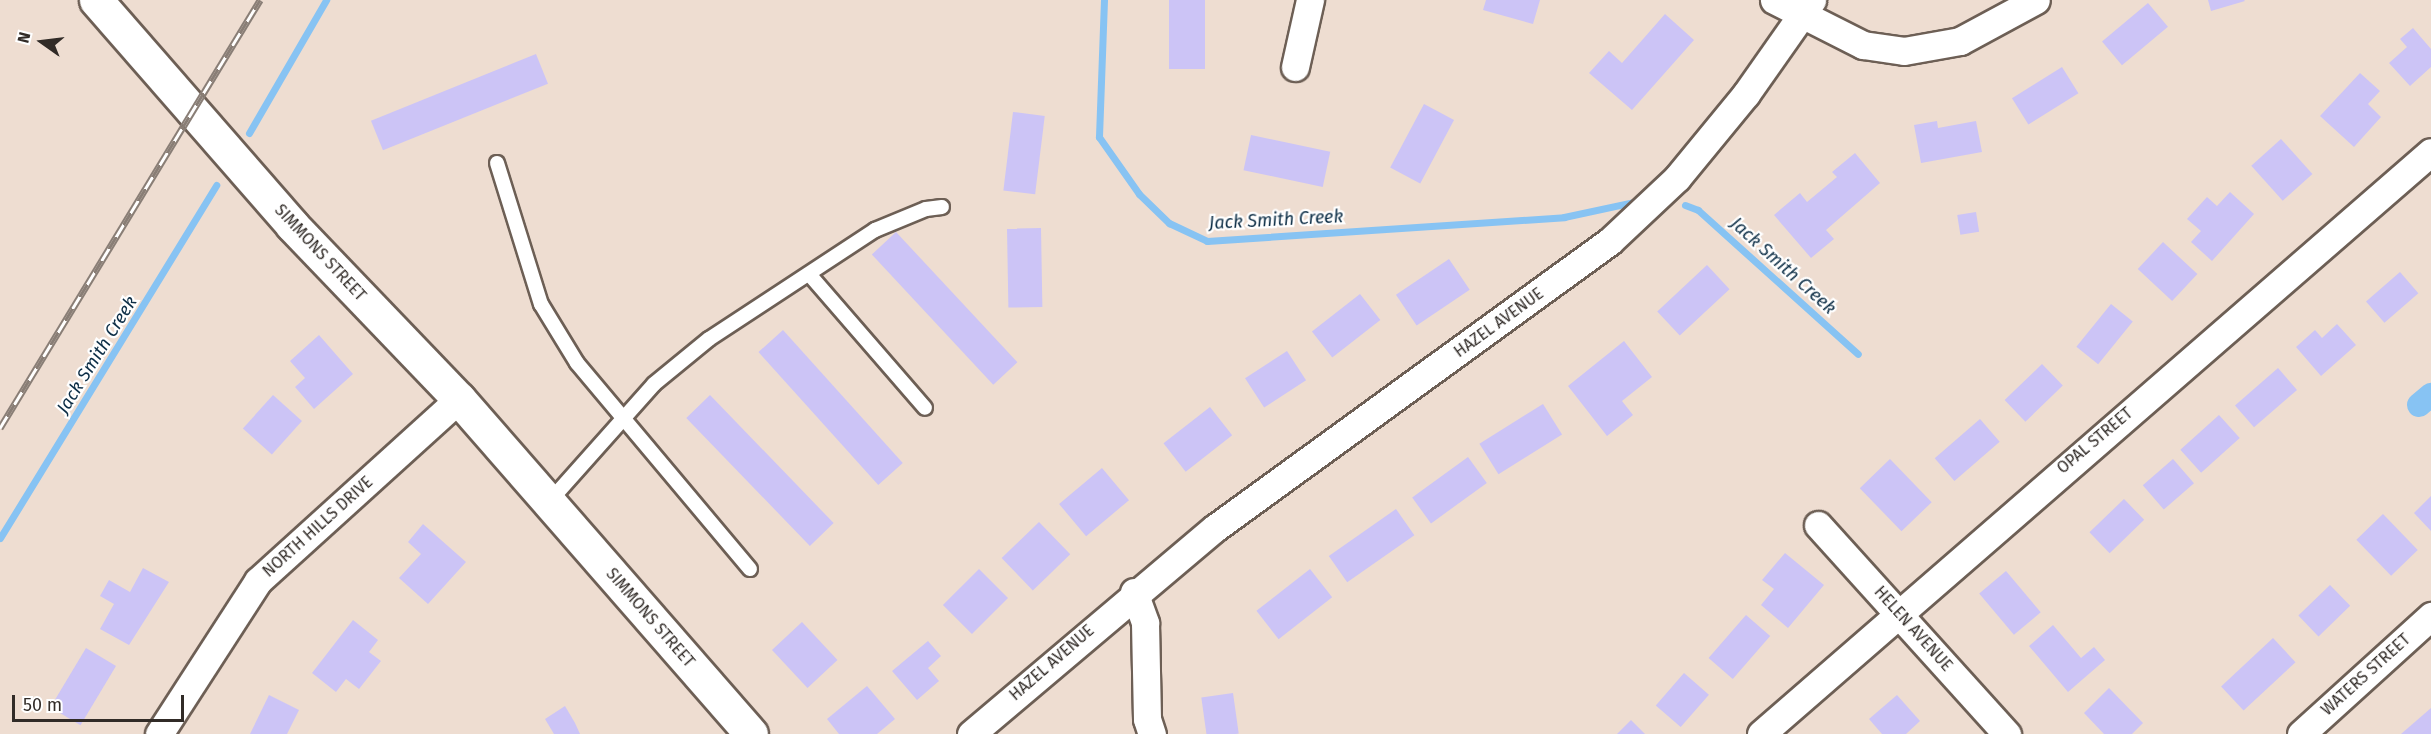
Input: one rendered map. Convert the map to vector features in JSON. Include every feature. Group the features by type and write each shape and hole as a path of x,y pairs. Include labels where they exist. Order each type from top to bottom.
{"street":[{"name":"SIMMONS STREET","path":"96,0 292,225 459,399 751,734"},
{"path":"1295,67 1310,0"},
{"path":"1774,0 1807,7 1863,45 1904,51 1960,41 2036,0"},
{"name":"HAZEL AVENUE","path":"971,734 1134,592 1215,528 1610,241 1677,178 1746,94 1807,7"},
{"name":"OPAL STREET","path":"1761,734 2431,152"},
{"name":"NORTH HILLS DRIVE","path":"159,734 258,581 459,399"},
{"name":"HELEN AVENUE","path":"1818,525 2007,734"},
{"path":"1134,592 1145,623 1147,719 1152,734"},
{"name":"WATERS STREET","path":"2301,734 2431,616"}],"lane":[{"path":"497,164 541,304 577,363 750,569"},
{"path":"549,502 654,384 709,339 875,230 942,207"},
{"path":"809,274 925,408"}],"building":[{"path":"1169,0 1205,0 1205,69 1169,69"},
{"path":"1486,0 1540,0 1533,24 1483,10"},
{"path":"2208,0 2244,0 2245,1 2211,11"},
{"path":"2148,3 2168,27 2122,65 2102,42"},
{"path":"1665,14 1694,40 1632,110 1589,73 1609,51 1622,63"},
{"path":"2413,28 2431,49 2431,67 2410,86 2389,63 2407,47 2400,39"},
{"path":"536,54 548,84 383,150 371,121"},
{"path":"2062,67 2078,93 2028,125 2012,98"},
{"path":"2360,73 2380,91 2368,104 2381,117 2354,147 2320,116"},
{"path":"1424,104 1454,120 1420,184 1390,168"},
{"path":"1013,112 1045,116 1035,194 1003,190"},
{"path":"1937,121 1938,128 1976,121 1982,152 1921,163 1914,125"},
{"path":"1251,135 1330,152 1323,187 1244,170"},
{"path":"2281,139 2312,174 2283,201 2251,166"},
{"path":"1855,153 1880,183 1826,230 1834,239 1811,258 1774,215 1800,193 1807,202 1837,177 1832,172"},
{"path":"2230,192 2254,214 2212,261 2191,242 2201,231 2187,219 2207,197 2217,206"},
{"path":"1976,212 1979,232 1960,235 1957,215"},
{"path":"1041,228 1042,307 1008,308 1007,229"},
{"path":"896,232 1017,362 993,385 872,255"},
{"path":"2163,242 2197,274 2172,301 2138,269"},
{"path":"1449,259 1470,290 1417,325 1396,295"},
{"path":"1707,265 1730,289 1680,336 1657,311"},
{"path":"2400,272 2418,293 2384,323 2366,302"},
{"path":"1360,294 1380,320 1332,358 1312,332"},
{"path":"2111,304 2133,322 2098,364 2076,347"},
{"path":"2337,324 2356,345 2321,376 2296,347 2315,330 2322,338"},
{"path":"783,330 903,463 878,485 758,352"},
{"path":"319,335 353,374 314,409 295,387 305,378 290,361"},
{"path":"1624,341 1652,377 1622,401 1633,415 1607,436 1568,386"},
{"path":"1287,351 1306,380 1264,408 1245,378"},
{"path":"2042,364 2063,386 2025,422 2005,400"},
{"path":"2278,368 2297,390 2254,427 2235,405"},
{"path":"273,395 302,421 272,455 243,428"},
{"path":"710,395 834,523 810,546 686,418"},
{"path":"1543,404 1562,435 1498,474 1479,444"},
{"path":"1210,407 1232,435 1186,472 1164,443"},
{"path":"2219,415 2240,438 2201,473 2180,450"},
{"path":"1980,419 2000,442 1954,481 1935,458"},
{"path":"1468,457 1487,483 1431,523 1412,498"},
{"path":"1890,459 1932,502 1901,531 1860,488"},
{"path":"2173,459 2194,483 2164,509 2143,485"},
{"path":"1102,468 1129,500 1086,536 1059,504"},
{"path":"2431,496 2431,531 2414,513"},
{"path":"2124,499 2144,520 2110,553 2089,532"},
{"path":"1396,509 1414,535 1347,582 1329,556"},
{"path":"2383,514 2418,550 2391,576 2356,540"},
{"path":"1039,522 1070,554 1033,590 1002,558"},
{"path":"423,524 466,562 428,604 399,578 421,554 408,542"},
{"path":"1785,553 1824,585 1788,628 1761,605 1774,589 1762,580"},
{"path":"143,568 169,582 129,645 100,629 114,604 100,596 109,580 130,592"},
{"path":"979,569 1008,598 972,634 943,605"},
{"path":"1310,569 1332,597 1279,639 1256,611"},
{"path":"2006,571 2041,612 2014,635 1979,593"},
{"path":"2330,585 2350,606 2318,636 2298,616"},
{"path":"1746,615 1770,636 1733,679 1709,658"},
{"path":"353,620 378,640 369,652 381,661 359,689 346,679 336,692 312,673"},
{"path":"802,622 837,660 807,688 772,650"},
{"path":"2053,625 2081,658 2094,647 2105,660 2068,692 2029,646"},
{"path":"2273,638 2296,662 2244,711 2221,686"},
{"path":"928,641 941,656 928,668 939,681 917,700 892,671"},
{"path":"86,648 116,666 80,725 50,707"},
{"path":"1684,673 1709,695 1681,727 1656,705"},
{"path":"867,686 895,719 877,734 839,734 827,719"},
{"path":"2109,688 2143,723 2132,734 2104,734 2084,713"},
{"path":"1233,693 1239,734 1206,734 1201,697"},
{"path":"269,695 299,710 287,734 250,734"},
{"path":"1897,695 1920,721 1906,734 1882,734 1869,719"},
{"path":"565,706 580,734 554,734 545,719"},
{"path":"2431,708 2431,734 2401,734"},
{"path":"1631,720 1645,734 1617,734"}],"waterway":[{"name":"Jack Smith Creek","path":"249,133 326,0"},
{"name":"Jack Smith Creek","path":"1104,0 1099,137 1139,194 1169,223 1207,241 1564,217 1634,202"},
{"name":"Jack Smith Creek","path":"0,538 216,185"},
{"name":"Jack Smith Creek","path":"1685,205 1698,210 1858,354"},
{"path":"2419,405 2431,395"}],"railway":[{"path":"0,428 260,0"}]}
